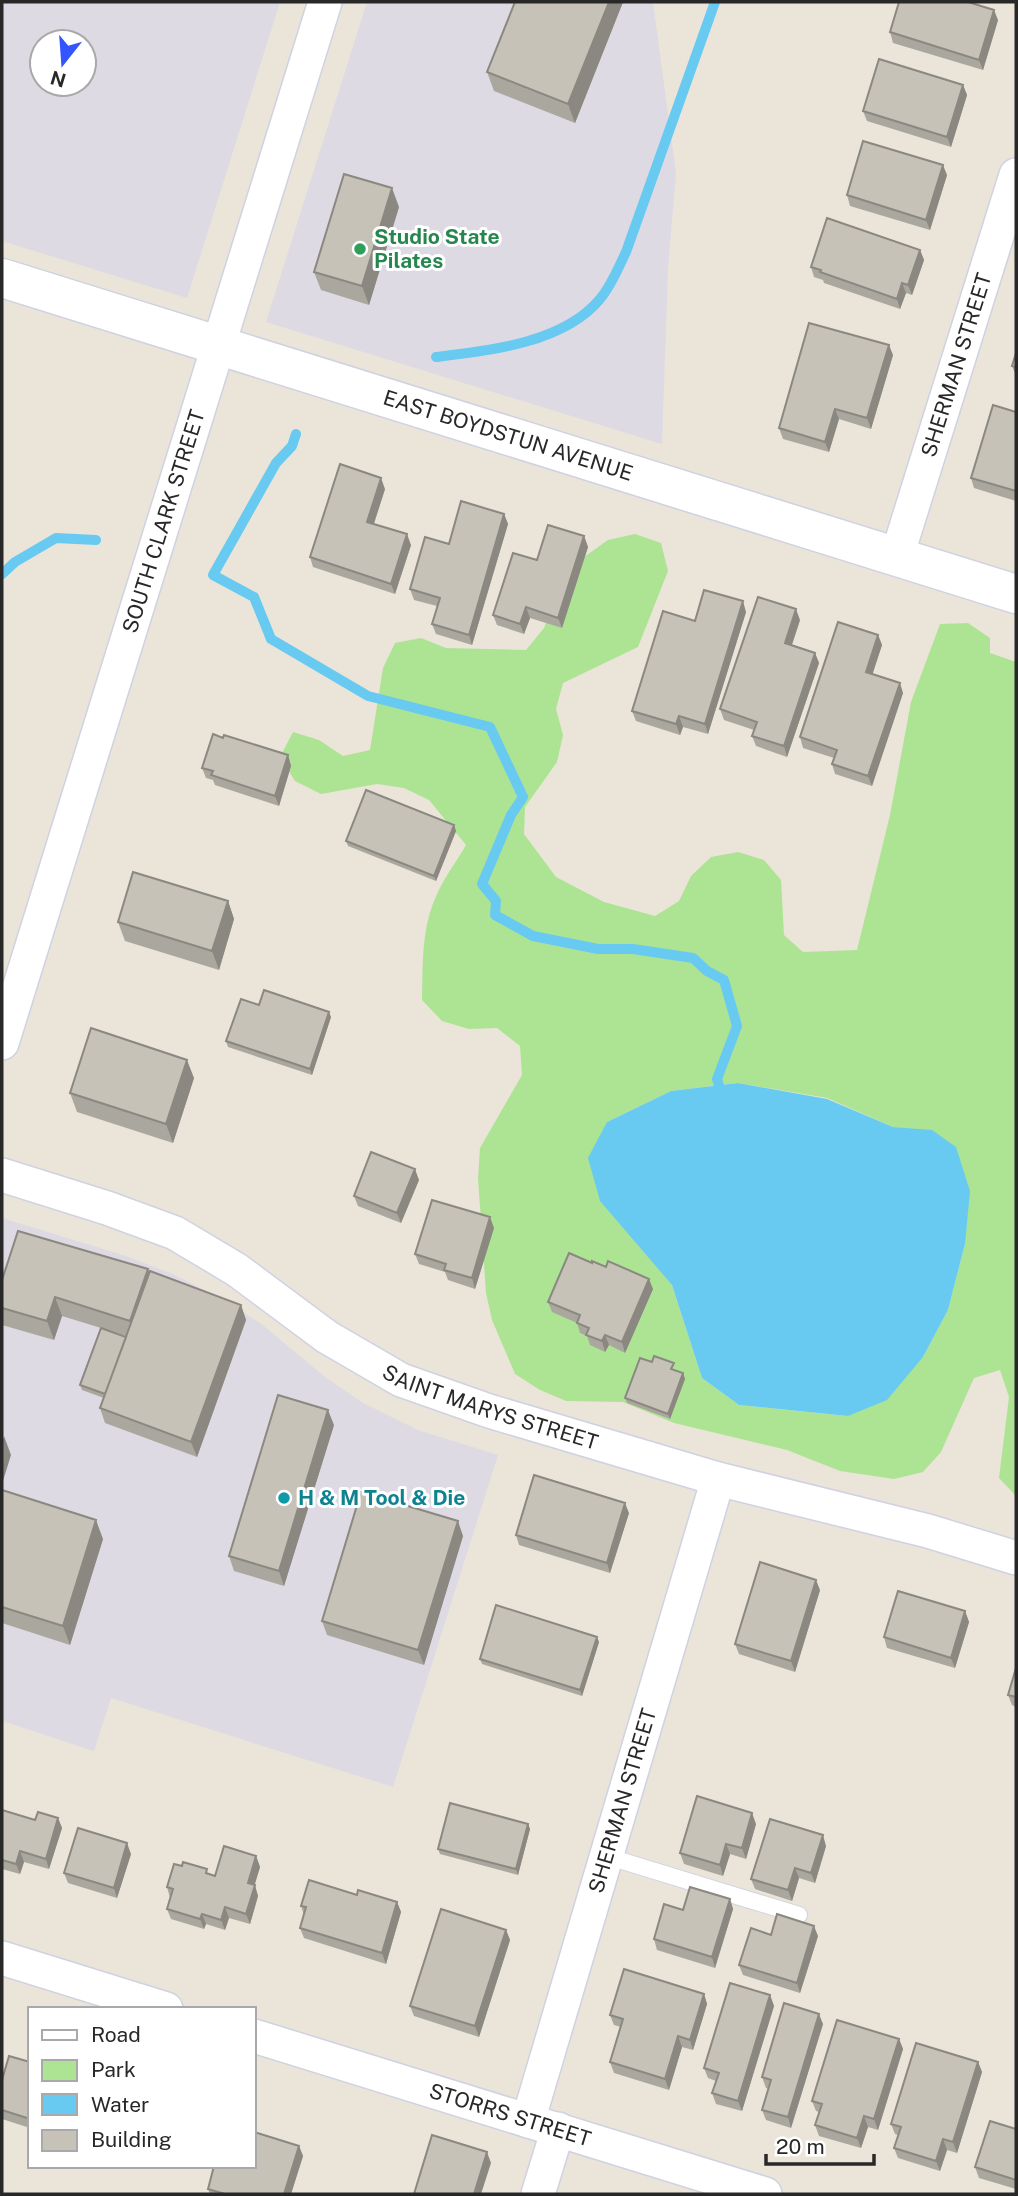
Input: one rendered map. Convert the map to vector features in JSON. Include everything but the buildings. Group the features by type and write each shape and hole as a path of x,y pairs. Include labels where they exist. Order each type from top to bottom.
{"street":[{"name":"SOUTH CLARK STREET","path":"2,1043 325,2"},
{"name":"SHERMAN STREET","path":"897,556 1016,175"},
{"name":"EAST BOYDSTUN AVENUE","path":"2,278 1016,594"},
{"name":"SAINT MARYS STREET","path":"2,1175 176,1233 237,1270 327,1337 401,1380 489,1410 719,1479 928,1531 1016,1558"},
{"name":"SHERMAN STREET","path":"538,2194 543,2125 606,1856 719,1479"},
{"path":"2,1958 160,2007"},
{"name":"STORRS STREET","path":"256,2037 765,2194"}],"lane":[{"path":"606,1856 799,1915"}],"shaded area":[{"path":"2,2 280,2 187,298 2,241"},
{"path":"367,2 653,2 676,174 668,268 662,444 266,322"},
{"path":"2,1218 126,1256 175,1275 222,1299 260,1323 325,1377 363,1403 418,1430 498,1455 393,1787 111,1698 94,1751 2,1721"}],"green space":[{"path":"635,534 661,543 668,571 638,647 563,683 556,709 563,735 557,762 525,807 524,834 556,877 604,902 655,916 679,901 691,876 711,857 738,852 764,860 781,880 784,935 803,952 857,950 890,815 911,702 940,624 968,623 990,638 990,653 1016,662 1016,1496 999,1478 1009,1397 1000,1370 974,1378 941,1452 923,1472 894,1479 840,1471 787,1450 674,1423 623,1402 566,1401 540,1390 515,1374 492,1320 486,1293 478,1178 480,1148 522,1075 520,1046 497,1028 469,1029 442,1021 422,1000 428,918 441,886 466,845 429,800 404,788 377,784 321,794 295,781 280,757 293,732 319,740 343,756 370,750 383,668 395,643 421,638 446,648 526,650 544,628 565,576 584,557 608,540","holes":["738,1083 827,1098 893,1127 932,1131 965,1244 948,1310 923,1357 848,1416 739,1405 702,1378 672,1285 607,1122 671,1091"]}],"water":[{"path":"738,1083 827,1099 893,1127 932,1130 956,1147 970,1191 965,1244 948,1310 923,1357 887,1400 848,1416 739,1405 702,1378 672,1285 600,1201 588,1158 607,1122 671,1091"}],"waterway":[{"path":"436,357 501,348 546,335 585,314 604,294 626,252 715,2"},
{"path":"296,434 292,446 276,463 213,575 254,597 271,639 368,696 490,727 523,797 511,815 482,884 496,901 495,915 533,936 598,949 633,949 693,958 707,971 724,980 737,1026 717,1079 723,1098"},
{"path":"2,574 15,562 56,538 96,540"}],"place":[{"name":"Studio State Pilates","path":"360,249"},
{"name":"H & M Tool & Die","path":"284,1498"}]}
